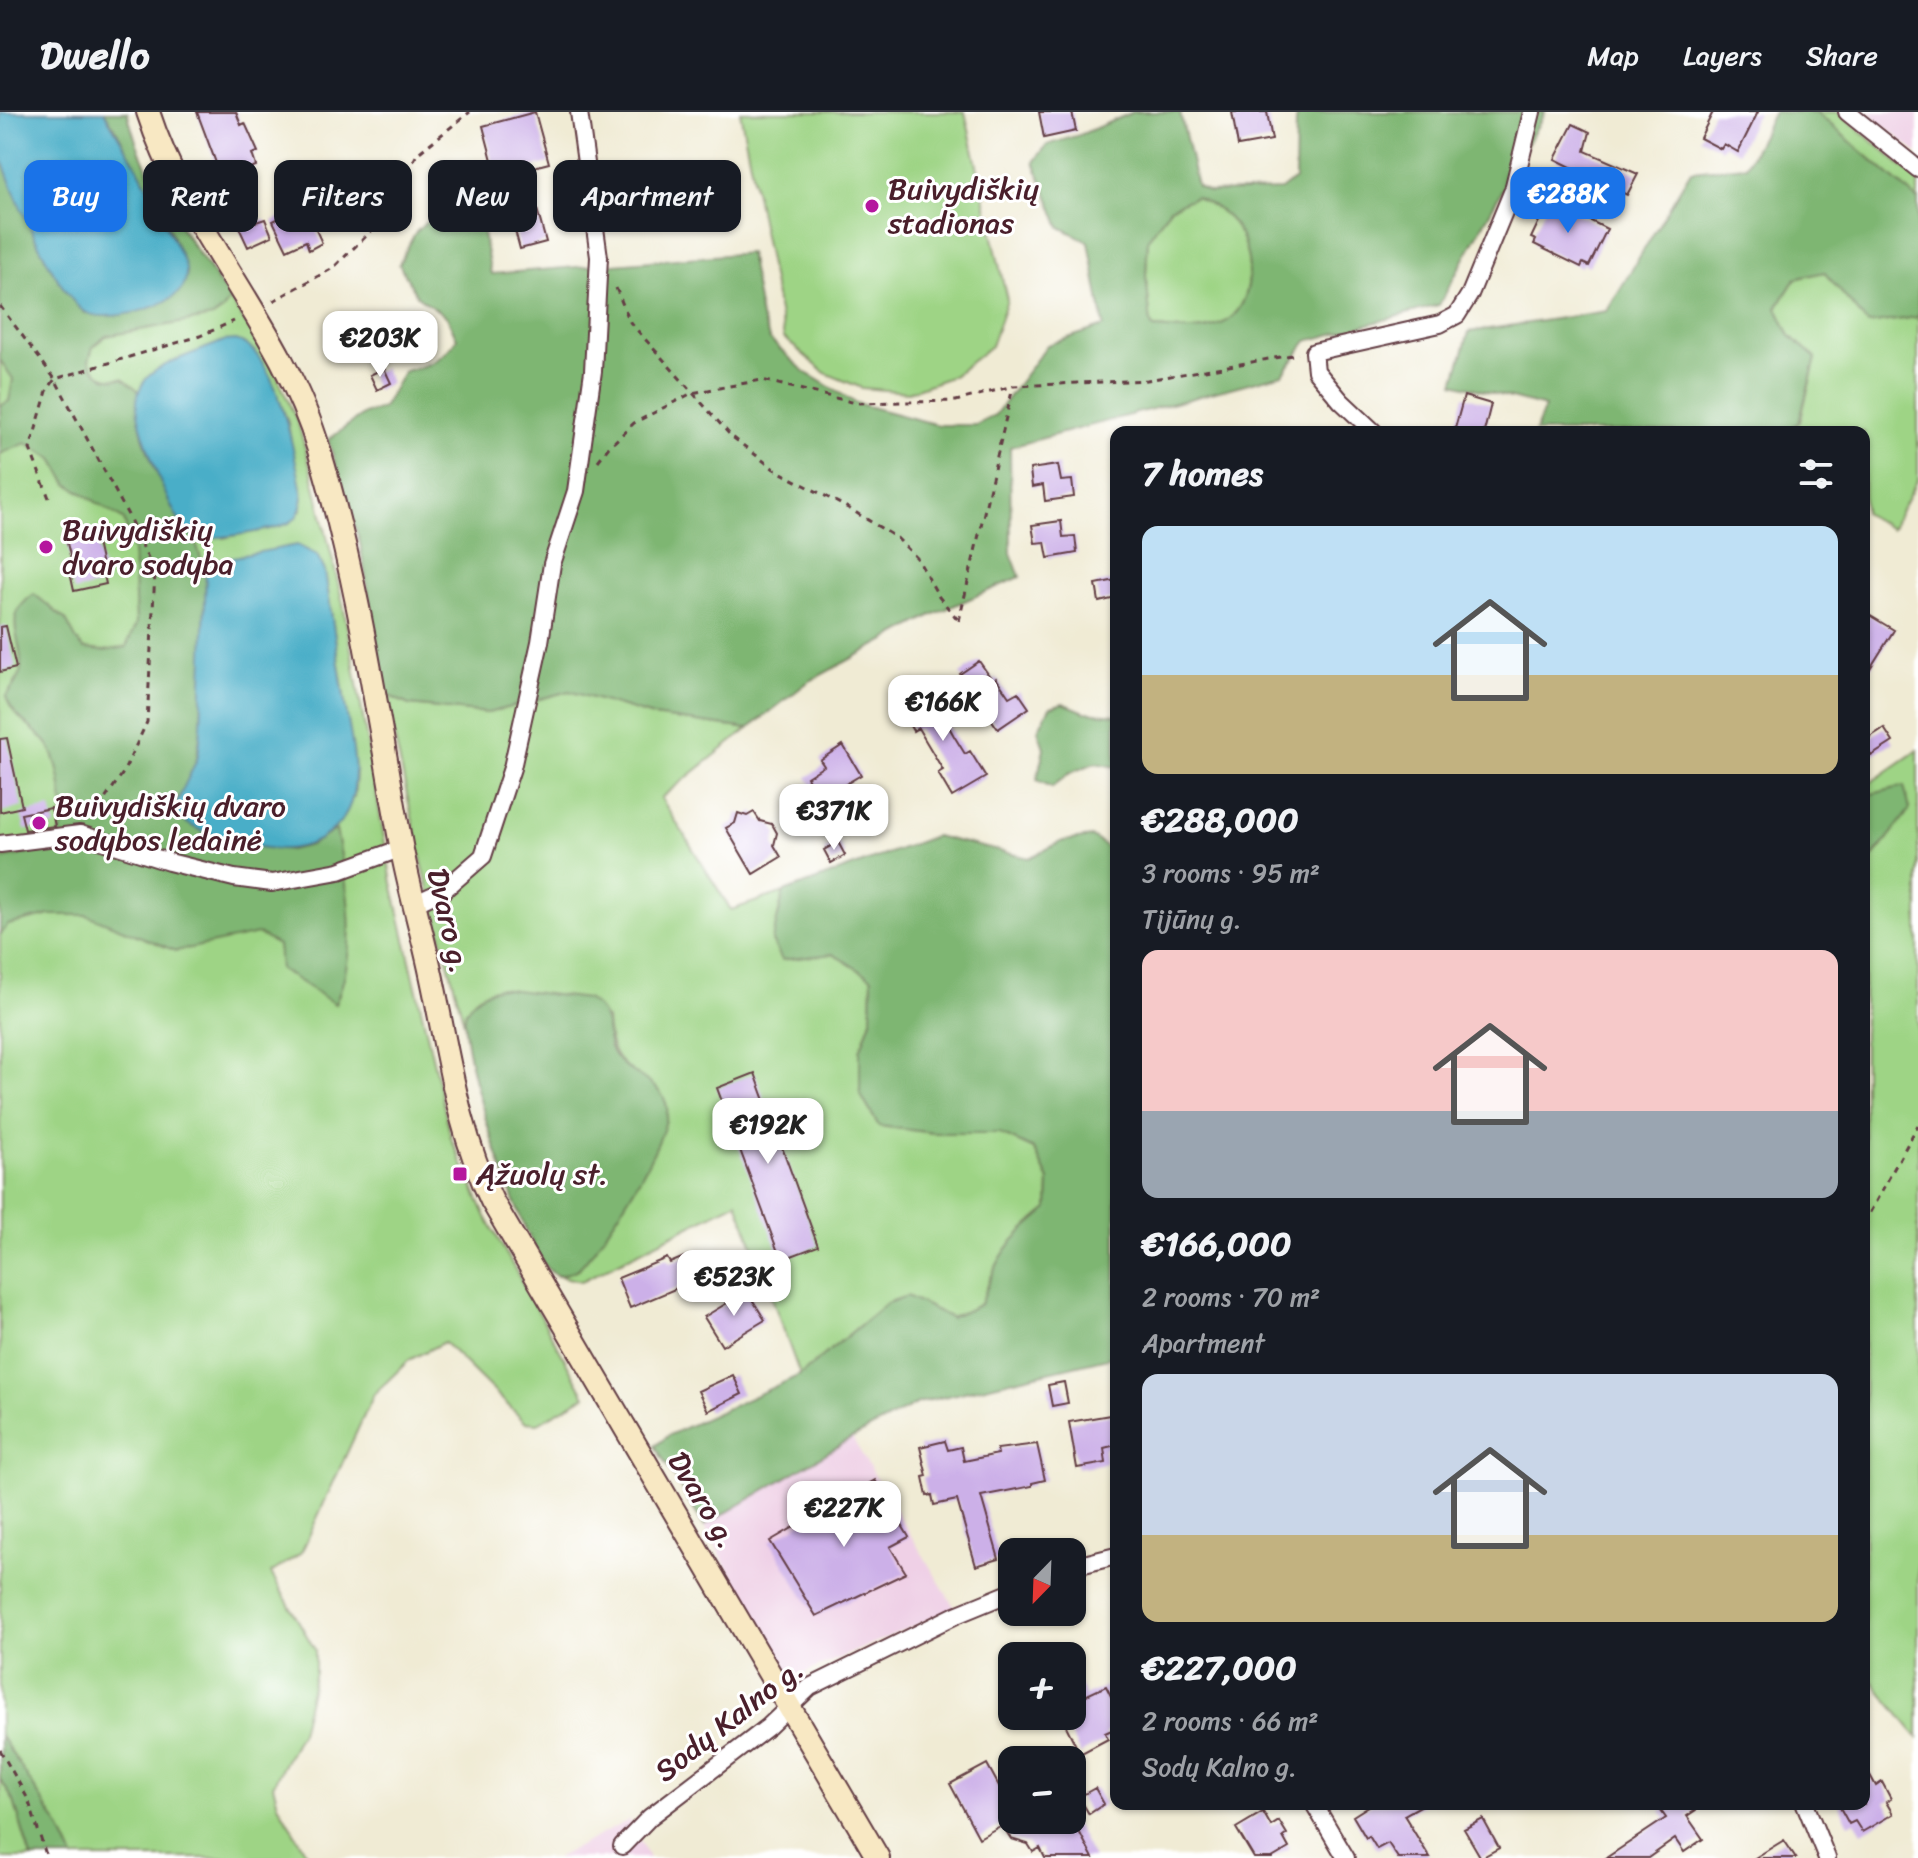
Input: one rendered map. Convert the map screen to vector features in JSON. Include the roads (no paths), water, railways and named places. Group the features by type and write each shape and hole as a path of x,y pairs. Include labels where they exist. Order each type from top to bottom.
{"main road":[{"name":"Dvaro g.","path":"148,112 159,146 182,194 282,360 303,402 319,447 369,660 402,848 451,1080 476,1167 492,1201 878,1858"}],"street":[{"path":"414,904 444,890 483,856 512,768 540,642 552,564 576,491 593,371 599,257 579,112"},
{"path":"1368,426 1316,371 1314,352 1440,324 1457,315 1470,294 1513,190 1532,112"},
{"path":"1847,112 1918,169"},
{"path":"0,844 80,834 169,862 234,878 272,883 339,871 402,848"},
{"path":"1086,1564 1110,1558"},
{"name":"Sodų Kalno g.","path":"622,1846 650,1817 768,1727 810,1687 956,1615 998,1598"},
{"path":"1318,1810 1346,1858"},
{"path":"1807,1810 1827,1858"}],"water":[{"path":"0,112 104,112 143,178 143,232 169,232 185,264 183,287 165,301 137,312 107,316 85,312 62,285 33,232 127,232 127,160 24,160 24,213 0,149"},
{"path":"236,340 251,348 274,385 290,434 303,498 297,516 289,523 240,535 200,537 184,528 158,476 139,419 138,396 140,388 152,373 182,357 223,341"},
{"path":"297,545 317,555 325,571 355,775 348,811 337,826 310,844 290,849 270,849 203,831 179,816 176,806 198,755 206,573 212,564 223,559"}],"place":[{"name":"Buivydiškių stadionas","path":"872,206"},
{"name":"Buivydiškių dvaro sodyba","path":"46,547"},
{"name":"Buivydiškių dvaro sodybos ledainė","path":"39,823"},
{"name":"Ąžuolų st.","path":"460,1174"}]}
